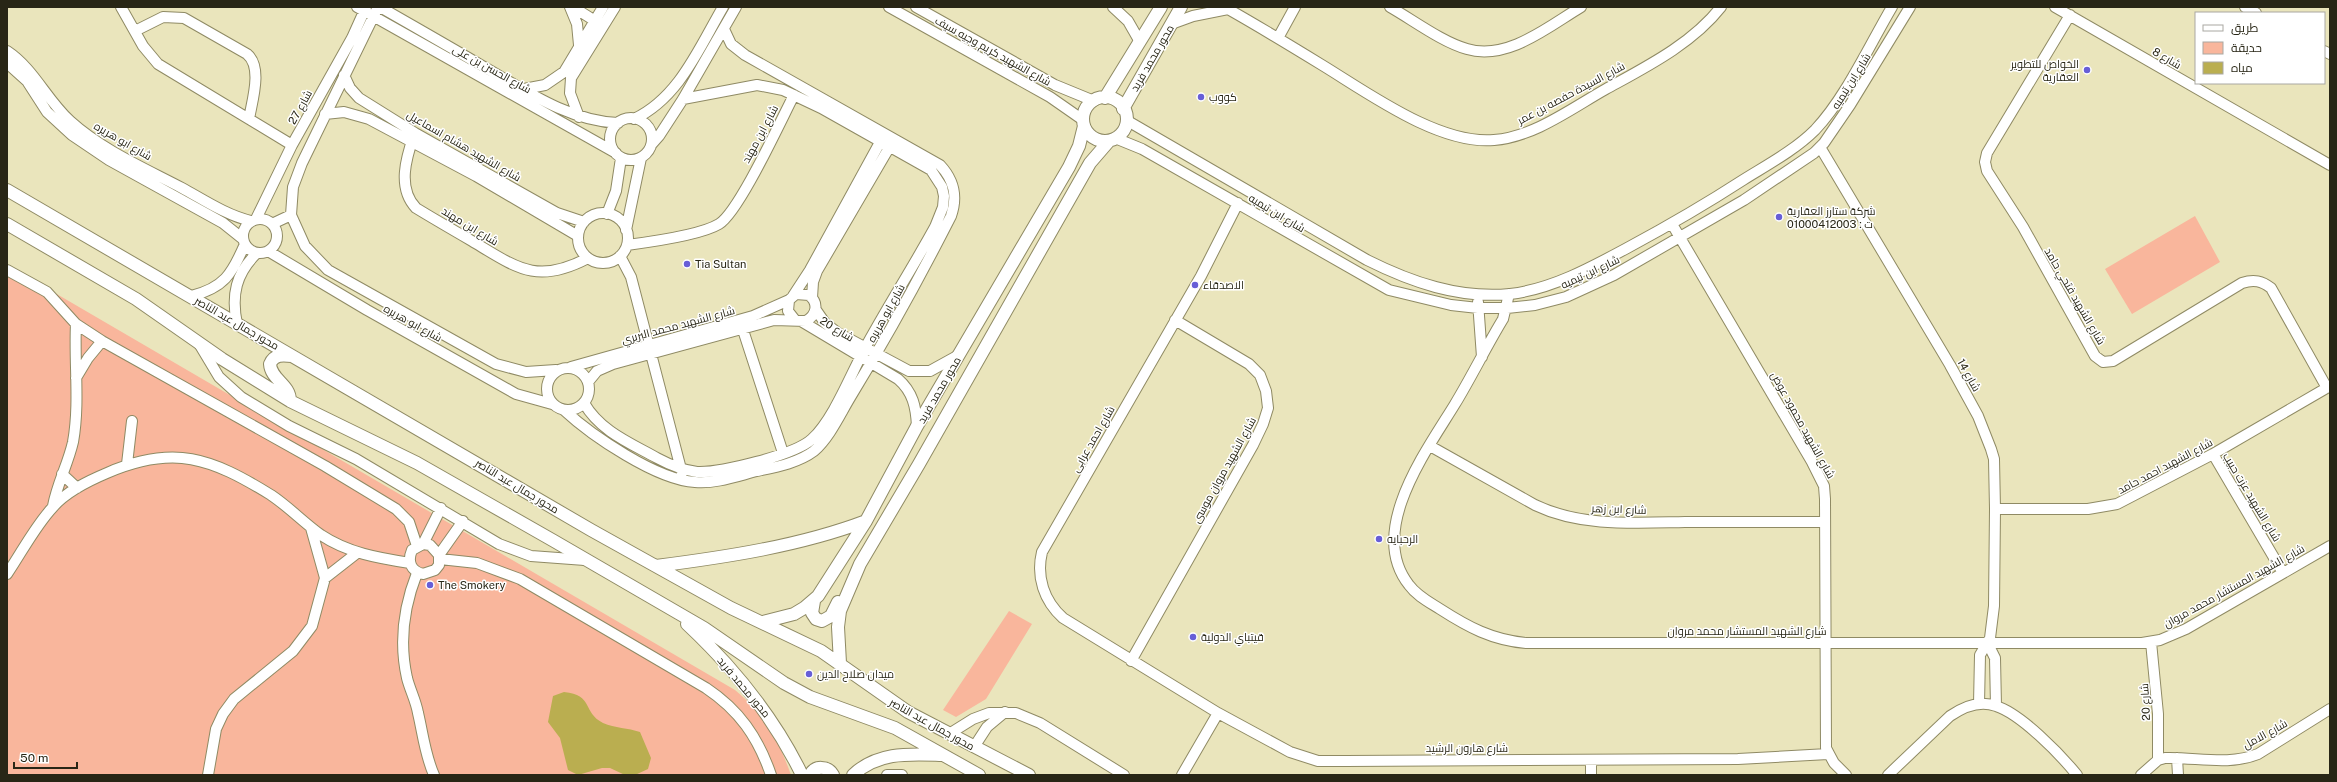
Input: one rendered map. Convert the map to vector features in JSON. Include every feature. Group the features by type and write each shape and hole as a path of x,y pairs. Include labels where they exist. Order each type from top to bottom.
{"main road":[{"name":"محور محمد فريد","path":"1099,99 1140,42 1161,7"},
{"name":"محور محمد فريد","path":"1125,114 1181,7"},
{"path":"1099,99 1112,99 1125,114 1123,131 1112,140 1096,140 1087,132 1083,123 1086,109 1099,99"},
{"name":"محور محمد فريد","path":"763,622 794,614 814,601 866,521 959,354 1069,167 1079,146 1083,123"},
{"name":"محور محمد فريد","path":"840,663 838,627 840,611 860,564 919,464 1085,172 1112,140"},
{"name":"محور جمال عبد الناصر","path":"7,190 656,566 732,608 806,643 840,663 898,706 1029,775"},
{"name":"محور جمال عبد الناصر","path":"7,224 136,299 198,342 290,401 417,463 704,628 796,690 895,728 979,775"},
{"path":"290,401 288,390 274,375 270,364 274,358 278,356 293,356"},
{"path":"656,566 781,544 824,534 866,521"},
{"path":"814,601 811,610 813,616 818,620 825,620 830,616 839,600 847,594"},
{"name":"محور محمد فريد","path":"671,609 722,659 755,697 781,735 802,775"},
{"path":"853,775 877,759 887,756 915,754 945,755"},
{"path":"810,775 814,770 821,768 827,769 833,775"}],"street":[{"path":"121,7 148,53 158,64 292,145"},
{"name":"شارع 27","path":"253,220 292,145 356,40 379,7"},
{"name":"شارع الحسن بن على","path":"379,7 524,89 579,117 596,121 618,123"},
{"path":"571,7 577,24 579,45"},
{"path":"571,7 604,27"},
{"path":"524,89 545,85 555,80 564,72 601,11 615,7"},
{"path":"634,119 657,106 672,91 723,7"},
{"path":"626,230 619,219 607,214 595,215 584,222 578,236 580,248 588,258 604,263 620,256 627,245 626,230 641,158 659,136 683,99 736,7"},
{"name":"شارع الشهيد كريم وجيه سيف","path":"889,7 1059,102 1083,123"},
{"name":"شارع الشهيد كريم وجيه سيف","path":"916,7 1055,85 1099,99"},
{"path":"1113,7 1128,21 1140,42"},
{"path":"1278,38 1295,7"},
{"path":"1390,7 1452,43 1468,50 1483,51 1500,50 1516,45 1581,7"},
{"name":"شارع السيدة حفصه بن عمر","path":"1228,8 1377,99 1435,129 1474,140 1494,140 1514,136 1533,129 1613,85 1699,32 1721,7"},
{"name":"شارع ابن تيميه","path":"1125,114 1367,260 1394,273 1431,286 1478,294 1509,294 1532,289 1588,269 1672,224 1796,145 1813,131 1842,92 1892,7"},
{"name":"شارع ابن تيميه","path":"1112,140 1142,149 1238,203 1337,262 1389,290 1426,300 1478,308 1507,308 1535,305 1566,297 1614,275 1744,200 1806,159 1822,145 1850,105 1910,7"},
{"name":"شارع 8","path":"2055,7 2330,165"},
{"path":"2245,7 2254,12"},
{"name":"شارع 27","path":"291,215 293,187 344,75 356,40 362,8"},
{"name":"شارع الحسن بن على","path":"362,8 373,17 618,156"},
{"path":"1171,24 1228,8"},
{"path":"579,117 570,93 571,78 604,27 601,11"},
{"name":"شارع الشهيد فتحي حامد","path":"2070,15 1987,153 1985,162 1990,177 2023,227 2096,356 2103,362 2113,361 2249,280 2263,282 2271,288 2328,387"},
{"path":"134,31 164,17 184,18 248,54 253,59 256,70 249,119"},
{"name":"شارع ابو هريره","path":"584,402 591,414 605,428 681,469 697,472 720,470 782,453 804,445 818,433 862,353 924,247 943,207 942,187 931,170 888,140 741,52 731,44 724,29"},
{"name":"شارع ابو هريره","path":"7,51 27,66 59,110 83,132 123,157 234,216 253,220"},
{"name":"شارع ابو هريره","path":"7,63 27,81 47,112 72,135 109,160 223,223 244,241"},
{"name":"شارع الشهيد هشام اسماعيل","path":"344,75 350,88 359,98 413,138 578,236"},
{"name":"شارع ابو هريره","path":"564,410 585,429 598,438 661,473 682,481 714,481 779,466 814,450 828,433 874,359 909,298 951,216 955,198 951,180 940,165 794,95 771,86 758,85 683,99"},
{"name":"شارع ابن مهند","path":"627,245 660,240 714,227 721,223 743,193 794,95"},
{"name":"شارع الشهيد هشام اسماعيل","path":"325,114 344,112 362,116 413,138 557,213 584,222"},
{"path":"607,214 616,191 618,156 610,141 614,128 623,120 640,120 649,128 652,139 651,145"},
{"name":"شارع 14","path":"1813,131 1978,416 1994,459 1995,509 1993,625 1988,644 1980,654 1980,704"},
{"name":"شارع ابن مهند","path":"413,138 407,160 405,179 406,192 410,201 416,208 519,268 539,272 559,271 588,258"},
{"path":"888,140 817,271 812,287 812,298 816,310 810,319 798,321 788,311 791,298 810,270 888,140"},
{"path":"1796,145 1806,159"},
{"path":"618,156 629,160 641,158"},
{"name":"شارع احمد عرابى","path":"1131,661 1063,618 1055,611 1046,595 1040,579 1040,562 1042,552 1214,253 1238,203"},
{"path":"272,224 291,215"},
{"name":"شارع ابو هريره","path":"291,215 299,236 312,255 338,277 496,364 526,372 556,370"},
{"path":"191,296 211,290 226,280 234,268 244,241 244,228 253,220 268,221 272,224 276,232 276,241 268,251 257,252 247,264 236,284 233,301 237,324"},
{"name":"شارع الشهيد محمود عوض","path":"1672,224 1818,473 1824,486 1827,644 1826,748 1828,754"},
{"path":"244,241 257,252"},
{"name":"شارع ابو هريره","path":"268,251 367,310 516,394 552,404"},
{"path":"620,256 631,277 681,469 682,481"},
{"path":"7,270 51,295 76,324 102,342 325,466 396,509 409,522 420,545"},
{"path":"791,298 801,293 812,298"},
{"path":"1478,294 1482,357"},
{"name":"شارع الشهيد المستشار محمد مروان","path":"1509,294 1507,308 1482,357 1410,481 1398,510 1395,540 1397,560 1405,580 1414,591 1466,626 1495,638 1526,643 1988,644 2151,642 2186,628 2330,546"},
{"name":"شارع الشهيد محمد البربري","path":"588,382 597,371 604,368 650,350 753,316 791,298"},
{"name":"شارع 20","path":"816,310 831,328 862,353"},
{"name":"شارع الشهيد محمد البربري","path":"571,367 743,330 774,320 798,321"},
{"name":"شارع الشهيد مروان موسى","path":"1131,661 1253,445 1266,417 1268,408 1266,391 1256,370 1175,320"},
{"name":"شارع 20","path":"798,321 874,359 916,372 936,368 959,354"},
{"path":"53,506 56,490 73,441 76,378 74,349 76,324"},
{"path":"743,330 782,453"},
{"path":"76,378 88,358 102,342"},
{"path":"198,342 219,377 241,397 290,426 356,459 463,521 499,544 517,552 549,558 585,560"},
{"path":"74,349 88,358"},
{"name":"شارع 20","path":"874,359 907,388 915,406 918,426"},
{"path":"571,367 582,372 588,382 589,389 584,402 575,409 564,410 552,404 548,399 546,386 551,374 556,370 571,367"},
{"name":"شارع الشهيد احمد حامد","path":"1995,509 2107,507 2126,501 2213,454 2328,387"},
{"path":"127,464 132,421"},
{"name":"شارع ابن زهر","path":"1430,446 1550,513 1582,520 1661,523 1825,522"},
{"name":"شارع الشهيد عزت حبيب","path":"2213,454 2283,573"},
{"path":"7,574 53,506 77,488 127,464 166,456 189,458 211,464 272,496 312,528 333,542 357,553 410,563"},
{"path":"62,474 77,488"},
{"path":"417,573 410,563 412,550 420,545 441,508"},
{"path":"417,573 429,574 435,570 440,557 463,521"},
{"path":"208,775 216,729 223,714 234,699 282,662 303,640 317,613 325,578 312,528"},
{"path":"420,545 430,545 440,557 477,563 520,579 706,688 727,703 744,721 758,743 771,775"},
{"path":"325,578 357,553"},
{"path":"417,573 408,598 404,616 404,660 409,686 419,713 426,754 434,775"},
{"name":"شارع 20","path":"2151,642 2158,714 2158,760"},
{"path":"1988,644 1995,658 1996,706"},
{"name":"شارع هارون الرشيد","path":"1131,661 1218,713 1290,752 1318,761 1738,759 1828,754"},
{"path":"1888,775 1950,716 1962,709 1980,704 1996,706 2025,725 2052,749 2077,775"},
{"name":"شارع الامل","path":"2158,760 2177,758 2223,761 2247,758 2258,754 2330,709"},
{"path":"974,747 987,727 1005,712"},
{"path":"949,734 983,715 1005,712 1027,716 1124,775"},
{"path":"1182,775 1218,713"},
{"path":"1828,754 1846,775"},
{"path":"2177,758 2178,775"},
{"path":"1591,760 1591,775"},
{"path":"2141,775 2158,760"},
{"path":"887,775 902,775"}],"green space":[{"path":"2195,216 2220,262 2132,314 2105,269"},
{"path":"7,265 735,690 755,709 769,728 781,750 791,775 7,775"},
{"path":"1009,611 1032,624 986,699 956,717 943,710"}],"water":[{"path":"564,692 573,694 584,700 592,714 603,723 640,732 651,758 648,769 635,775 625,775 610,768 602,768 578,775 568,770 560,738 548,722 553,696"}],"place":[{"name":"الخواص للتطوير العقارية","path":"2087,70"},
{"name":"كووب","path":"1201,97"},
{"name":"شركة ستارز العقارية ت : 01000412003","path":"1779,217"},
{"name":"Tia Sultan","path":"687,264"},
{"name":"الاصدقاء","path":"1195,285"},
{"name":"الرحبايه","path":"1379,539"},
{"name":"The Smokery","path":"430,585"},
{"name":"قيتباي الدولية","path":"1193,637"},
{"name":"ميدان صلاح الدين","path":"809,674"}]}
